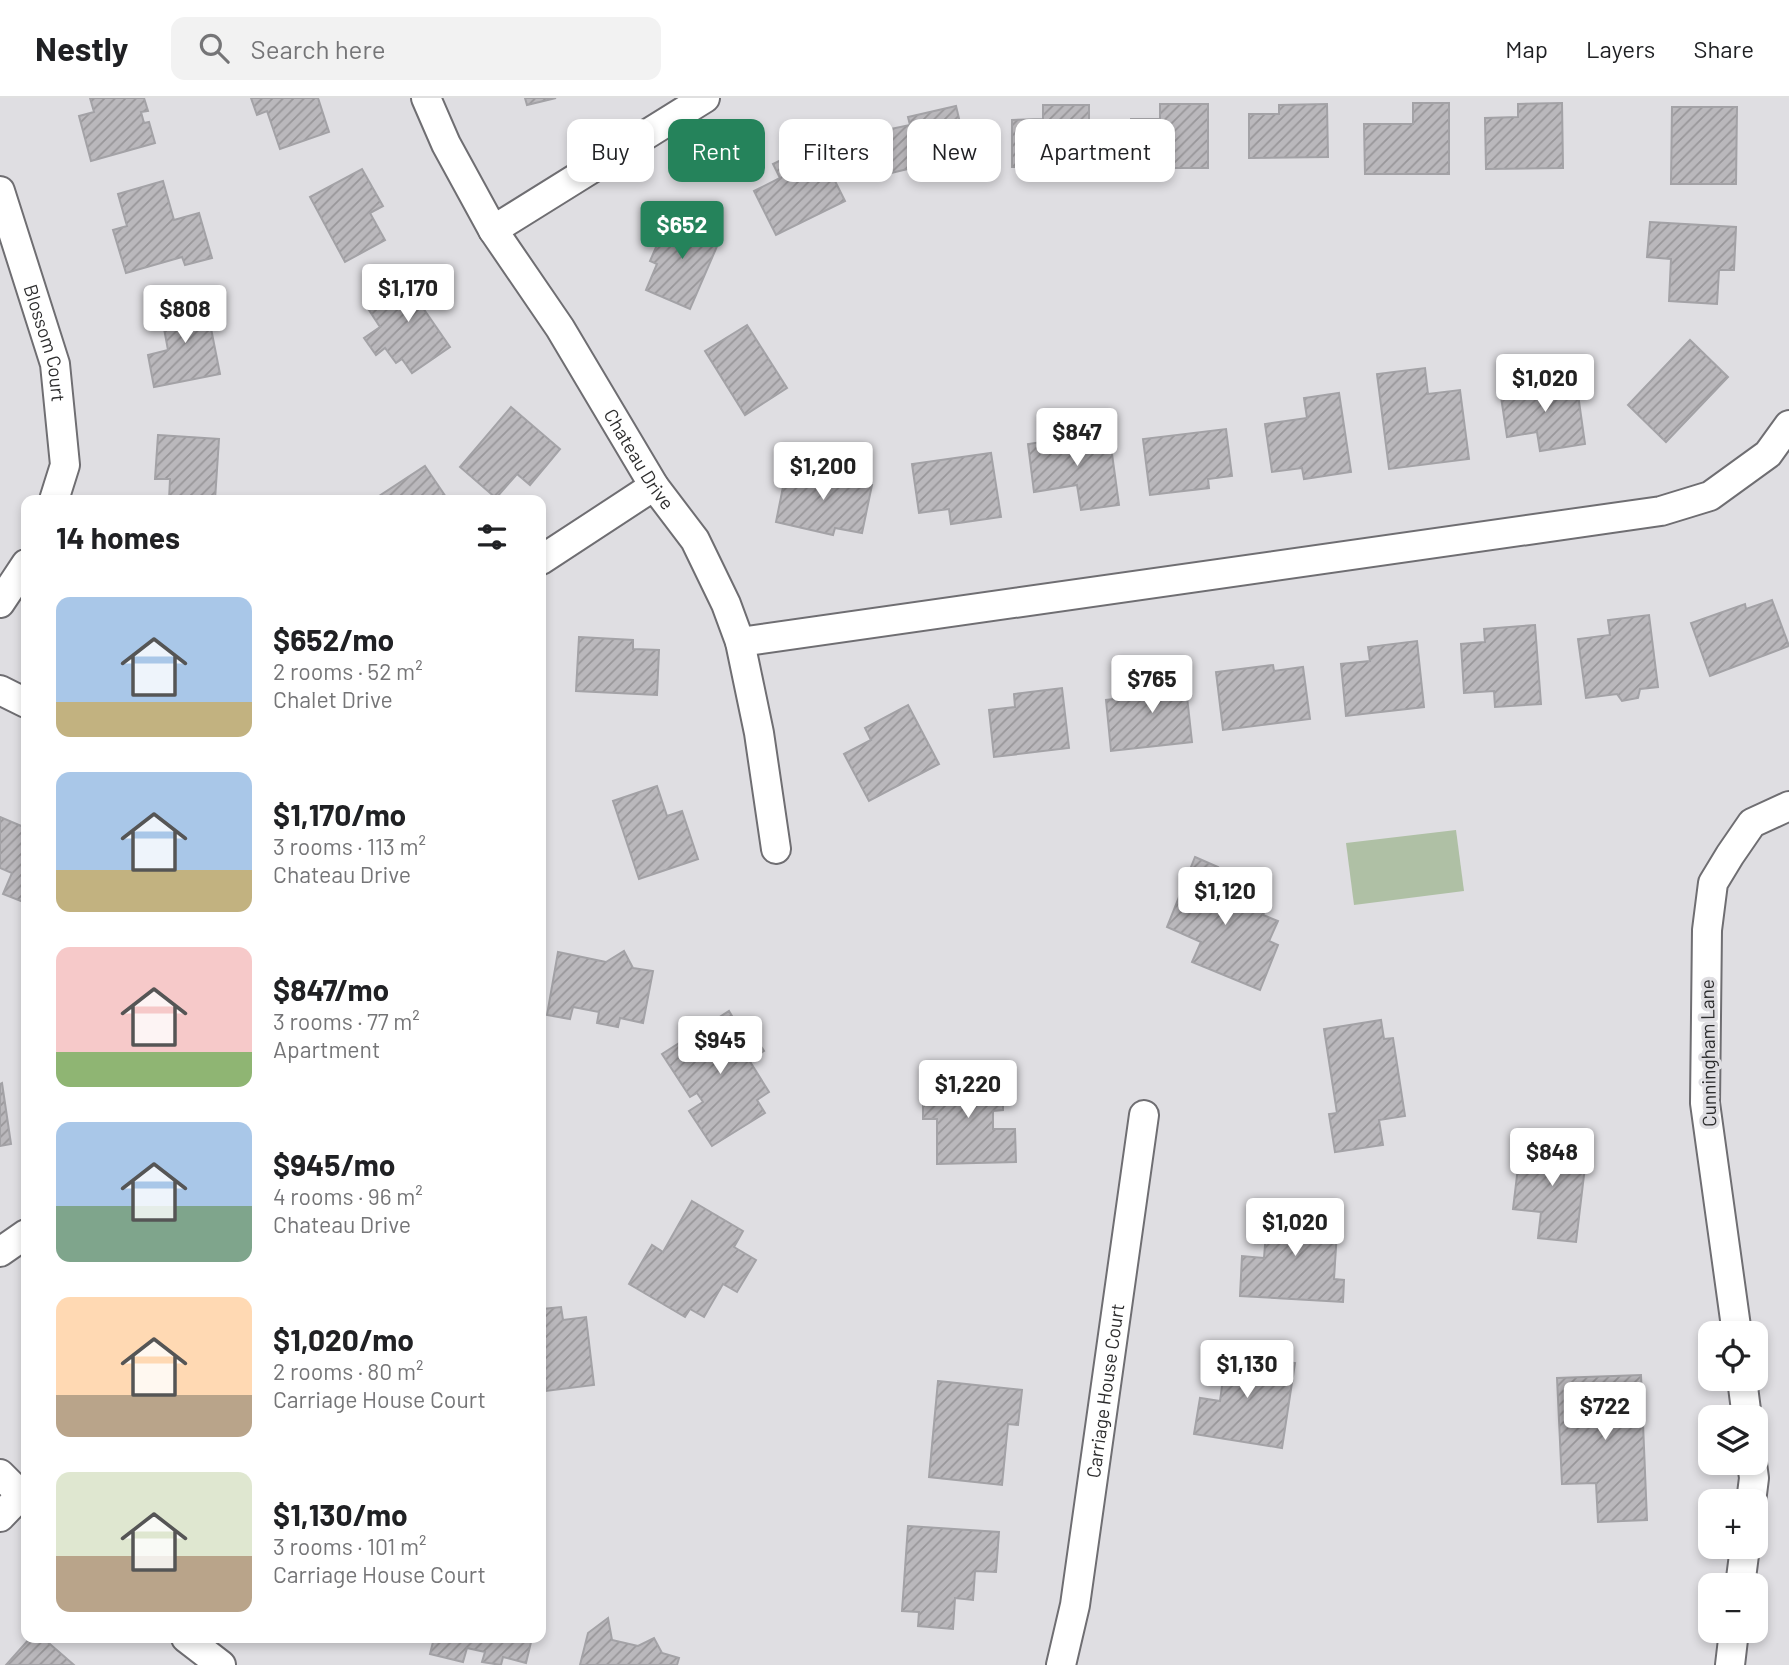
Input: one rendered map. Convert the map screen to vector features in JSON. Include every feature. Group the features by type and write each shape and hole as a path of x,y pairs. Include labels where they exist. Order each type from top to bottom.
{"street":[{"name":"Chateau Drive","path":"426,98 446,144 493,230 560,328 654,486 695,540 726,604 740,642 759,733 776,849"},
{"path":"493,230 705,98"},
{"name":"Blossom Court","path":"0,191 55,364 65,465 56,495"},
{"path":"740,642 1661,511 1710,496 1768,454 1788,426"},
{"path":"546,557 654,486"},
{"path":"0,603 21,572"},
{"path":"0,690 21,700"},
{"name":"Cunningham Lane","path":"1735,1321 1705,1103 1707,929 1713,883 1730,855 1752,823 1789,806"},
{"name":"Carriage House Court","path":"1061,1665 1075,1605 1144,1115"},
{"path":"0,1252 21,1237"},
{"path":"0,1474 21,1495"},
{"path":"0,1517 21,1499"},
{"path":"192,1643 221,1665"},
{"path":"1730,1665 1733,1643"}],"green space":[{"path":"1456,830 1464,891 1354,905 1346,843"}],"building":[{"path":"90,98 144,98 148,111 141,112 144,123 149,122 155,143 91,161 79,116 94,112"},
{"path":"251,98 318,98 329,132 280,149 267,111 257,115"},
{"path":"525,98 556,98 527,105"},
{"path":"1413,103 1449,103 1449,174 1365,174 1364,124 1413,124"},
{"path":"1562,103 1563,168 1486,169 1485,118 1518,117 1518,104"},
{"path":"1160,104 1208,104 1208,168 1175,168 1175,119 1160,119"},
{"path":"1327,104 1328,157 1249,158 1249,114 1279,114 1279,105"},
{"path":"1043,105 1089,105 1089,119 1043,119"},
{"path":"956,106 959,119 908,119"},
{"path":"1672,107 1737,107 1736,184 1671,184"},
{"path":"1012,120 1015,120 1015,167 1012,167"},
{"path":"907,126 907,169 893,173 893,129"},
{"path":"779,161 779,176 773,164"},
{"path":"362,169 383,206 370,213 385,240 345,262 310,197"},
{"path":"779,178 779,182 836,182 845,201 776,235 754,191"},
{"path":"163,181 174,220 199,213 212,258 185,265 182,257 126,273 113,230 127,226 118,194"},
{"path":"670,215 721,237 690,309 646,290 657,264 650,261"},
{"path":"1650,222 1736,227 1734,270 1719,270 1717,304 1669,301 1671,259 1647,257"},
{"path":"423,269 441,296 423,308 450,347 412,373 402,359 396,363 385,348 376,355 364,338 380,327 367,307"},
{"path":"205,298 220,374 154,387 148,355 168,350 160,307"},
{"path":"747,325 787,388 745,415 705,351"},
{"path":"1690,340 1728,377 1666,442 1628,405"},
{"path":"1425,368 1428,394 1460,390 1469,459 1389,469 1377,374"},
{"path":"1576,380 1585,444 1540,451 1537,432 1507,437 1500,390"},
{"path":"1339,393 1351,472 1304,479 1302,468 1272,472 1265,424 1307,418 1304,398"},
{"path":"511,407 560,449 530,485 517,474 499,495 493,495 460,467"},
{"path":"1226,429 1232,476 1208,479 1209,488 1150,495 1143,439"},
{"path":"1109,432 1119,505 1081,510 1077,485 1034,492 1028,444"},
{"path":"158,435 219,439 215,495 169,495 170,479 155,479"},
{"path":"991,453 1001,517 951,524 949,509 919,513 912,464"},
{"path":"425,466 445,495 381,495"},
{"path":"787,467 872,485 862,533 835,528 833,535 776,522"},
{"path":"1772,600 1789,646 1710,676 1691,623 1745,604 1746,609"},
{"path":"1649,615 1658,687 1640,689 1638,698 1622,701 1617,694 1586,698 1578,639 1610,635 1608,620"},
{"path":"1535,625 1541,704 1495,707 1494,691 1464,693 1461,644 1485,642 1484,629"},
{"path":"579,637 633,640 633,649 659,650 657,695 576,691"},
{"path":"1417,641 1424,707 1346,716 1341,664 1370,661 1368,647"},
{"path":"1273,665 1274,671 1303,667 1310,719 1223,730 1216,672"},
{"path":"1184,669 1192,742 1111,751 1106,700 1151,695 1149,673"},
{"path":"1062,688 1069,748 994,757 989,710 1015,707 1014,694"},
{"path":"908,705 939,764 869,801 844,754 871,740 865,728"},
{"path":"657,786 667,816 682,811 698,859 639,879 613,801"},
{"path":"0,817 21,826 21,901 3,894 12,873 0,868"},
{"path":"1195,857 1218,867 1212,880 1268,903 1263,915 1278,921 1269,941 1278,945 1260,990 1192,962 1201,942 1167,927"},
{"path":"624,951 633,968 653,971 643,1023 620,1018 618,1027 597,1023 599,1012 573,1007 570,1019 547,1015 558,952 606,962"},
{"path":"729,1011 738,1026 745,1022 764,1051 749,1060 769,1092 757,1100 765,1113 712,1146 689,1111 703,1102 697,1093 690,1097 662,1054"},
{"path":"1381,1020 1384,1039 1393,1038 1405,1116 1379,1120 1383,1145 1335,1152 1329,1114 1337,1113 1324,1029"},
{"path":"990,1072 990,1093 1003,1092 1003,1110 993,1111 993,1129 1015,1129 1016,1162 937,1164 937,1119 923,1119 923,1090 932,1090 931,1073"},
{"path":"2,1083 11,1144 0,1146 0,1084"},
{"path":"1521,1142 1587,1150 1576,1242 1538,1238 1541,1212 1513,1209"},
{"path":"692,1201 743,1231 734,1247 756,1260 737,1292 723,1284 704,1317 690,1309 685,1317 629,1284 652,1245 663,1252"},
{"path":"1268,1206 1331,1210 1330,1230 1337,1231 1334,1279 1344,1280 1343,1302 1240,1296 1242,1256 1264,1258"},
{"path":"561,1307 563,1320 586,1317 594,1385 546,1391 546,1309"},
{"path":"1210,1350 1295,1363 1282,1448 1194,1434 1200,1398 1220,1401 1223,1379 1206,1376"},
{"path":"1641,1375 1647,1520 1598,1522 1596,1483 1562,1484 1557,1378"},
{"path":"938,1381 1022,1390 1018,1425 1008,1424 1002,1485 929,1477"},
{"path":"908,1526 999,1532 996,1572 975,1571 973,1600 955,1598 953,1629 918,1626 919,1612 902,1611"},
{"path":"608,1618 612,1640 638,1646 654,1638 662,1653 679,1658 677,1665 580,1665 588,1633"},
{"path":"26,1643 49,1643 74,1665 6,1665"},
{"path":"433,1643 531,1643 526,1663 503,1657 501,1665 482,1662 485,1652 467,1648 463,1662 430,1654"}]}
